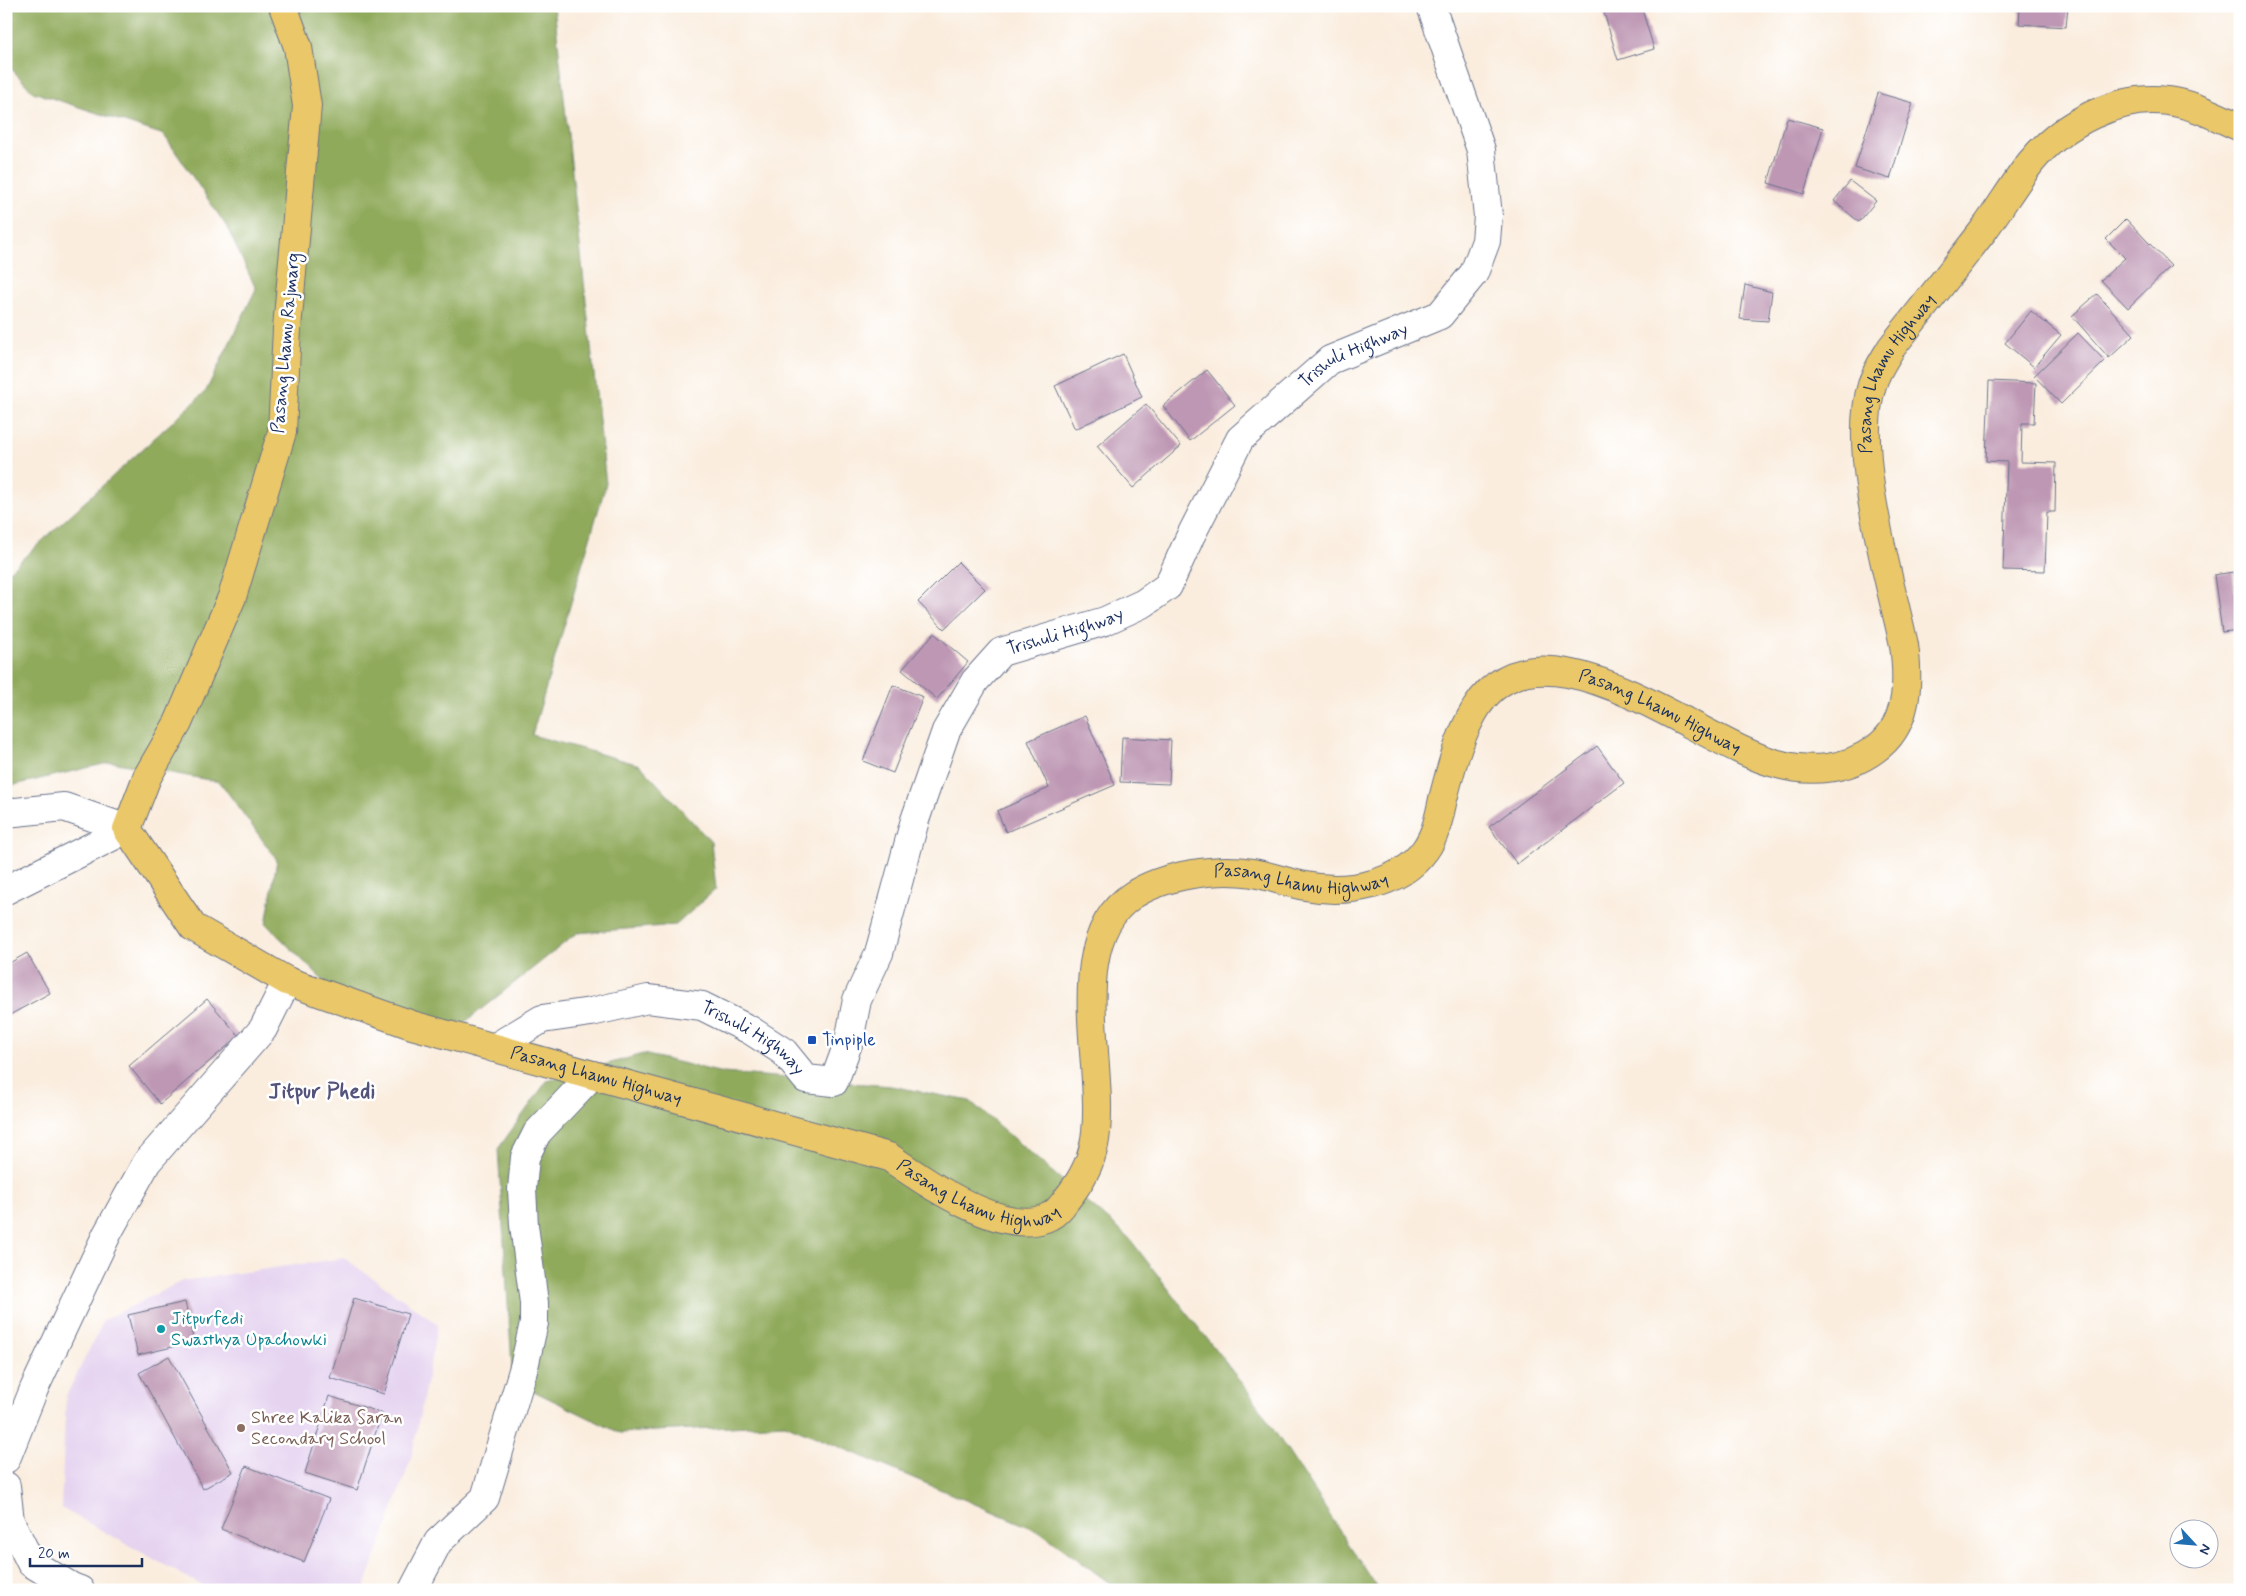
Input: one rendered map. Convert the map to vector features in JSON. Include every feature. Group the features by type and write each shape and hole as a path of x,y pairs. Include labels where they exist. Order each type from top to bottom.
{"main road":[{"name":"Pasang Lhamu Rajmarg","path":"126,829 147,777 178,723 232,597 282,432 287,328 307,106 298,47 283,6"},
{"name":"Pasang Lhamu Highway","path":"126,829 193,927 287,981 412,1025 889,1157 932,1187 968,1205 1004,1218 1021,1221 1050,1217 1060,1208 1077,1186 1088,1166 1094,1145 1098,1111 1092,1018 1092,982 1103,932 1110,918 1120,906 1132,896 1148,888 1178,877 1205,872 1252,873 1308,887 1336,889 1378,882 1405,869 1416,861 1433,836 1455,756 1473,712 1490,690 1501,681 1513,675 1542,669 1559,671 1598,681 1661,708 1758,757 1792,767 1829,768 1864,757 1879,747 1891,734 1900,718 1906,697 1908,673 1904,645 1869,477 1866,429 1868,406 1872,386 1880,366 1984,230 2033,161 2071,128 2102,110 2136,100 2153,99 2187,105 2240,127"}],"street":[{"name":"Trishuli Highway","path":"494,1048 542,1019 592,1012 648,999 702,1006 750,1030 784,1052 806,1079 834,1082 850,1041 857,1000 879,954 915,820 946,731 975,681 1001,652 1105,621 1144,603 1168,586 1190,537 1240,440 1330,360 1440,315 1474,273 1486,242 1488,216 1481,150 1431,6"},
{"path":"6,813 64,807 126,829"},
{"path":"6,890 126,829"},
{"path":"6,1459 34,1389 107,1234 147,1162 262,1030 287,981"},
{"path":"413,1590 438,1542 486,1498 524,1367 534,1323 534,1303 522,1198 526,1157 537,1133 592,1075"},
{"path":"6,1486 10,1521 31,1564 80,1590"}],"shaded area":[{"name":"Shree Kalika Saran Secondary School","path":"344,1258 438,1324 411,1459 364,1590 210,1590 61,1508 66,1396 104,1320 182,1281"}],"green space":[{"path":"6,6 554,6 606,484 532,735 640,765 711,842 716,889 676,925 577,933 464,1023 363,1020 266,924 277,860 220,782 112,762 6,787 6,574 206,391 256,289 227,227 164,135 33,92 6,63"},
{"path":"643,1054 723,1073 891,1086 970,1101 1129,1238 1250,1394 1379,1590 1119,1590 1039,1531 785,1424 620,1433 513,1381 498,1149 547,1081"}],"building":[{"path":"1602,6 1641,6 1654,49 1618,60"},
{"path":"2020,6 2068,6 2066,27 2019,24"},
{"path":"1878,93 1913,103 1890,179 1855,168"},
{"path":"1787,118 1823,128 1804,194 1768,183"},
{"path":"1850,181 1876,201 1859,222 1834,201"},
{"path":"2126,219 2171,266 2128,308 2101,280 2125,258 2106,239"},
{"path":"1745,285 1772,292 1768,321 1740,319"},
{"path":"2097,294 2134,335 2109,358 2072,316"},
{"path":"2031,311 2061,335 2034,367 2005,343"},
{"path":"2078,333 2105,361 2061,404 2034,376"},
{"path":"1123,354 1142,397 1075,429 1055,386"},
{"path":"1207,370 1235,405 1190,441 1163,406"},
{"path":"1989,381 2036,383 2034,423 2022,423 2021,462 2056,463 2055,512 2047,512 2045,571 2003,570 2007,462 1986,461"},
{"path":"1146,404 1181,446 1133,488 1097,446"},
{"path":"958,562 985,589 944,629 918,602"},
{"path":"2233,572 2235,592 2240,592 2240,630 2222,632 2214,575"},
{"path":"934,633 968,662 937,699 902,670"},
{"path":"893,685 923,697 893,773 863,761"},
{"path":"1085,716 1115,785 1006,832 997,811 1049,788 1028,741"},
{"path":"1122,737 1171,740 1169,784 1120,782"},
{"path":"1597,746 1624,783 1517,864 1489,827"},
{"path":"27,953 50,993 6,1017 6,965"},
{"path":"207,999 239,1036 160,1104 129,1066"},
{"path":"354,1298 408,1314 384,1394 330,1378"},
{"name":"Jitpurfedi Swasthya Upachowki","path":"185,1302 194,1342 138,1355 128,1315"},
{"path":"169,1356 233,1472 203,1489 139,1373"},
{"path":"329,1396 382,1413 357,1490 305,1473"},
{"path":"246,1466 329,1499 304,1562 221,1529"}],"place":[{"name":"Tinpiple","path":"812,1040"},
{"name":"Jitpurfedi Swasthya Upachowki","path":"161,1329"},
{"name":"Shree Kalika Saran Secondary School","path":"241,1428"}],"district":[{"name":"Jitpur Phedi","path":"322,1092"}]}
